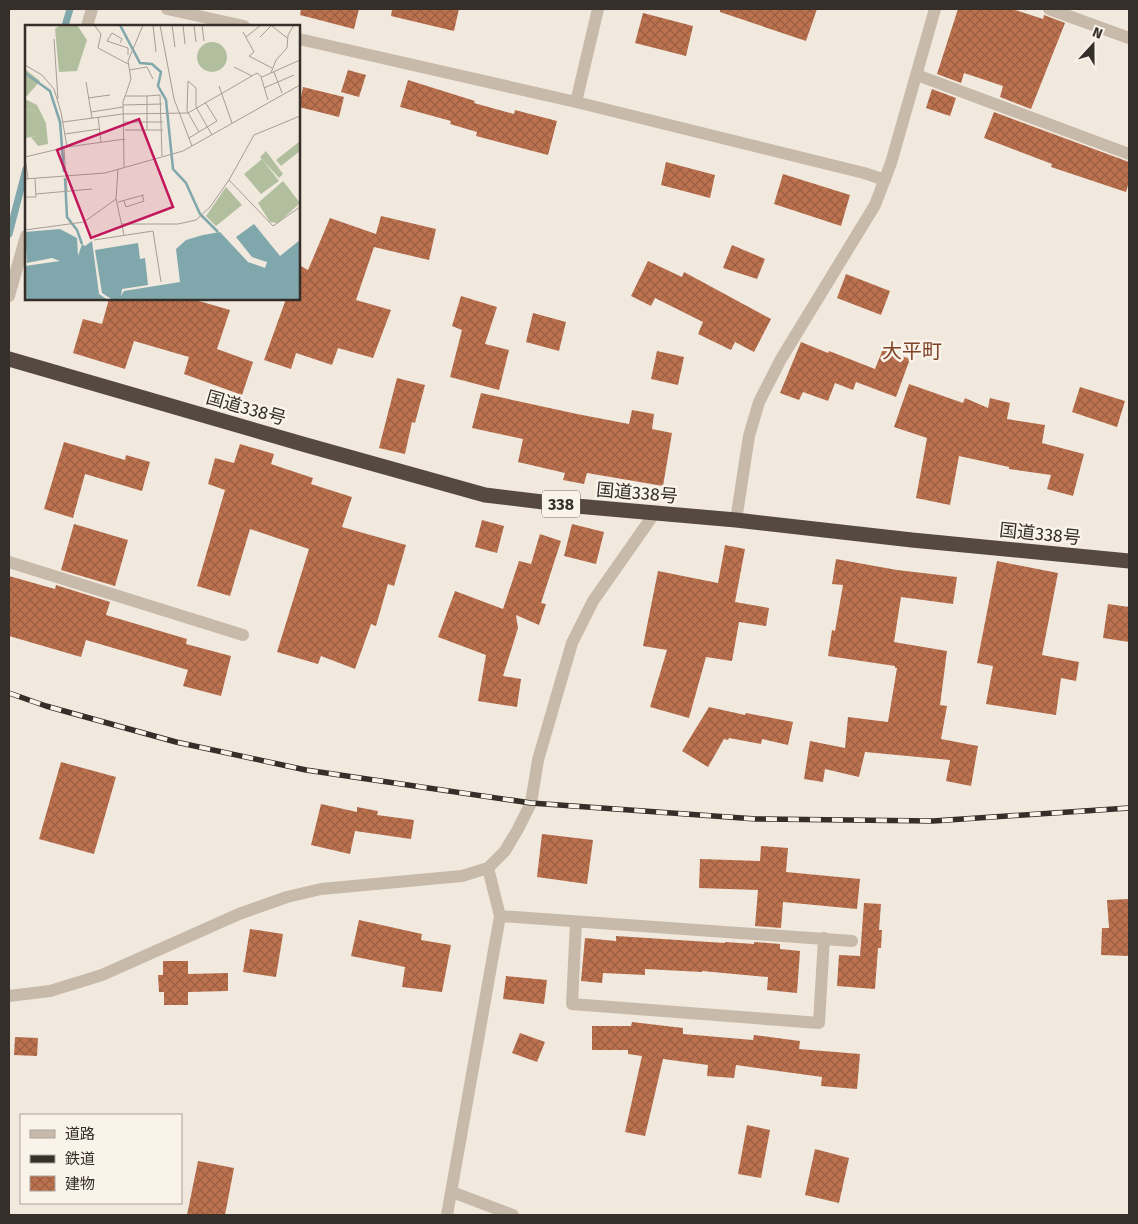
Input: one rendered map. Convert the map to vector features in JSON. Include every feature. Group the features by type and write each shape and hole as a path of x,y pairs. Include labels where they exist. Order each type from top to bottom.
{"highway":[{"name":"国道338号","path":"9,359 306,446 485,494 576,506 736,520 912,540 1129,561"}],"street":[{"path":"87,25 92,9"},
{"path":"167,9 239,25"},
{"path":"576,102 598,9"},
{"path":"736,520 749,436 759,402 781,359 875,205 885,180 917,76 935,9"},
{"path":"1049,9 1129,38"},
{"path":"300,39 576,102 864,173 885,180"},
{"path":"917,76 1129,154"},
{"path":"9,296 25,240"},
{"path":"9,996 50,990 102,975 239,914 287,896 320,889 462,876 488,868 505,851 531,803 538,760 572,643 593,601 654,514"},
{"path":"9,562 243,635"},
{"path":"447,1215 500,916 488,868"},
{"path":"500,916 852,941"},
{"path":"576,922 572,1004 819,1023 824,938"},
{"path":"452,1192 513,1215"}],"building":[{"path":"301,9 359,9 354,29 300,15"},
{"path":"392,9 459,9 454,31 391,16"},
{"path":"720,9 817,9 806,41 720,12"},
{"path":"958,9 1012,9 1043,19 1044,15 1065,23 1031,109 1000,97 1003,86 964,73 961,83 937,74"},
{"path":"643,13 693,26 686,56 635,43"},
{"path":"348,70 366,75 359,97 341,92"},
{"path":"408,80 475,101 474,103 514,114 515,110 557,121 548,155 476,136 477,132 450,124 451,121 400,107"},
{"path":"303,87 344,97 339,117 300,107"},
{"path":"932,89 956,98 950,116 926,108"},
{"path":"994,112 1129,162 1129,182 1126,192 1051,167 1052,164 984,138"},
{"path":"666,162 715,175 710,198 661,185"},
{"path":"783,174 850,195 841,226 774,204"},
{"path":"381,216 436,229 429,260 374,247 356,300 391,310 373,358 338,348 332,365 296,353 291,369 264,360 286,300 300,300 300,266 308,270 330,218 376,234"},
{"path":"732,245 765,259 757,279 723,268"},
{"path":"648,261 682,277 684,272 771,319 754,352 735,342 731,350 698,334 703,322 655,298 651,306 631,296"},
{"path":"846,274 890,291 881,315 837,298"},
{"path":"461,296 497,307 485,344 509,350 499,390 450,377 462,330 452,326"},
{"path":"109,300 195,300 230,310 217,349 253,362 242,395 184,374 189,357 134,341 125,369 73,353 83,319 102,324"},
{"path":"533,313 566,322 559,351 526,342"},
{"path":"801,342 875,369 883,349 910,359 896,397 856,382 853,390 835,383 828,401 803,392 799,400 780,393"},
{"path":"657,351 684,357 678,385 651,379"},
{"path":"397,378 425,385 415,423 412,422 405,454 379,448"},
{"path":"909,384 963,403 965,398 988,408 990,398 1010,403 1007,419 1045,425 1042,443 1084,454 1073,496 1047,489 1051,475 1009,469 1009,467 959,456 950,505 916,498 927,438 894,427"},
{"path":"1080,387 1125,401 1117,427 1072,412"},
{"path":"481,393 629,424 632,410 654,414 652,429 672,433 663,486 587,473 584,484 563,480 565,473 518,462 523,439 472,428"},
{"path":"64,442 125,460 126,455 150,462 142,491 85,474 73,518 44,509"},
{"path":"240,444 274,454 271,464 313,478 311,484 352,497 342,527 406,545 394,586 388,584 376,626 371,624 355,669 321,656 318,664 277,652 309,549 250,529 230,596 197,586 225,490 208,484 215,458 234,463"},
{"path":"482,520 504,526 497,553 475,547"},
{"path":"74,524 128,540 115,586 61,570"},
{"path":"572,524 604,532 596,564 564,556"},
{"path":"540,534 561,541 541,603 546,604 539,625 516,615 518,628 503,676 521,679 517,707 478,701 486,655 438,637 455,591 503,609 519,561 531,564"},
{"path":"725,545 745,549 735,602 769,608 766,626 739,622 732,661 706,657 689,718 650,707 667,650 643,646 658,571 718,583"},
{"path":"836,559 897,570 957,577 953,604 901,597 894,642 947,651 940,705 947,706 941,739 978,746 971,786 946,781 950,760 865,752 859,777 825,769 823,782 804,779 810,741 845,748 848,717 888,722 897,668 895,666 828,656 832,630 835,631 843,585 832,584"},
{"path":"997,561 1058,573 1042,655 1079,662 1076,681 1061,678 1056,715 986,704 993,666 977,663"},
{"path":"9,576 55,589 56,585 110,602 106,615 187,639 186,644 231,656 221,696 183,686 188,670 86,640 81,657 9,636"},
{"path":"1108,604 1129,607 1129,642 1103,638"},
{"path":"709,707 745,715 746,713 793,722 788,745 762,739 761,744 729,738 728,740 724,739 708,767 682,751"},
{"path":"61,762 116,777 94,854 39,839"},
{"path":"321,804 357,812 357,807 378,811 377,815 414,820 411,839 355,831 350,854 311,845"},
{"path":"542,834 593,840 587,884 537,877"},
{"path":"761,846 788,848 786,872 860,879 857,909 783,902 781,928 755,926 758,890 699,888 700,859 760,861"},
{"path":"1129,899 1129,956 1101,955 1102,928 1109,928 1107,900"},
{"path":"864,903 881,904 879,930 882,930 881,948 878,948 875,989 837,986 839,955 860,956"},
{"path":"359,920 422,934 421,940 451,945 442,992 402,987 405,967 351,956"},
{"path":"250,929 283,934 276,977 243,972"},
{"path":"616,936 725,943 754,944 754,942 780,944 780,949 800,951 797,993 767,990 768,977 702,971 645,969 645,975 603,973 602,983 581,981 585,938 616,941"},
{"path":"163,961 188,961 188,974 228,973 228,991 188,992 188,1005 164,1005 164,992 159,992 158,975 163,975"},
{"path":"506,976 547,980 544,1004 503,999"},
{"path":"632,1022 683,1028 683,1034 753,1040 754,1035 800,1041 799,1049 860,1054 857,1089 821,1086 822,1077 736,1065 734,1078 707,1076 708,1065 663,1059 645,1136 625,1132 642,1056 628,1054 628,1050 592,1050 592,1026 631,1026"},
{"path":"520,1033 545,1042 537,1062 512,1053"},
{"path":"15,1037 38,1038 37,1056 14,1055"},
{"path":"747,1125 770,1130 761,1178 738,1174"},
{"path":"815,1149 849,1158 839,1203 805,1195"},
{"path":"198,1161 234,1168 225,1215 187,1215"}],"waterway":[{"path":"65,25 70,9"},
{"path":"9,234 25,173"}],"railway":[{"path":"9,693 46,706 176,742 306,770 531,803 756,819 933,821 1129,808"}],"district":[{"name":"大平町","path":"912,351"}]}
